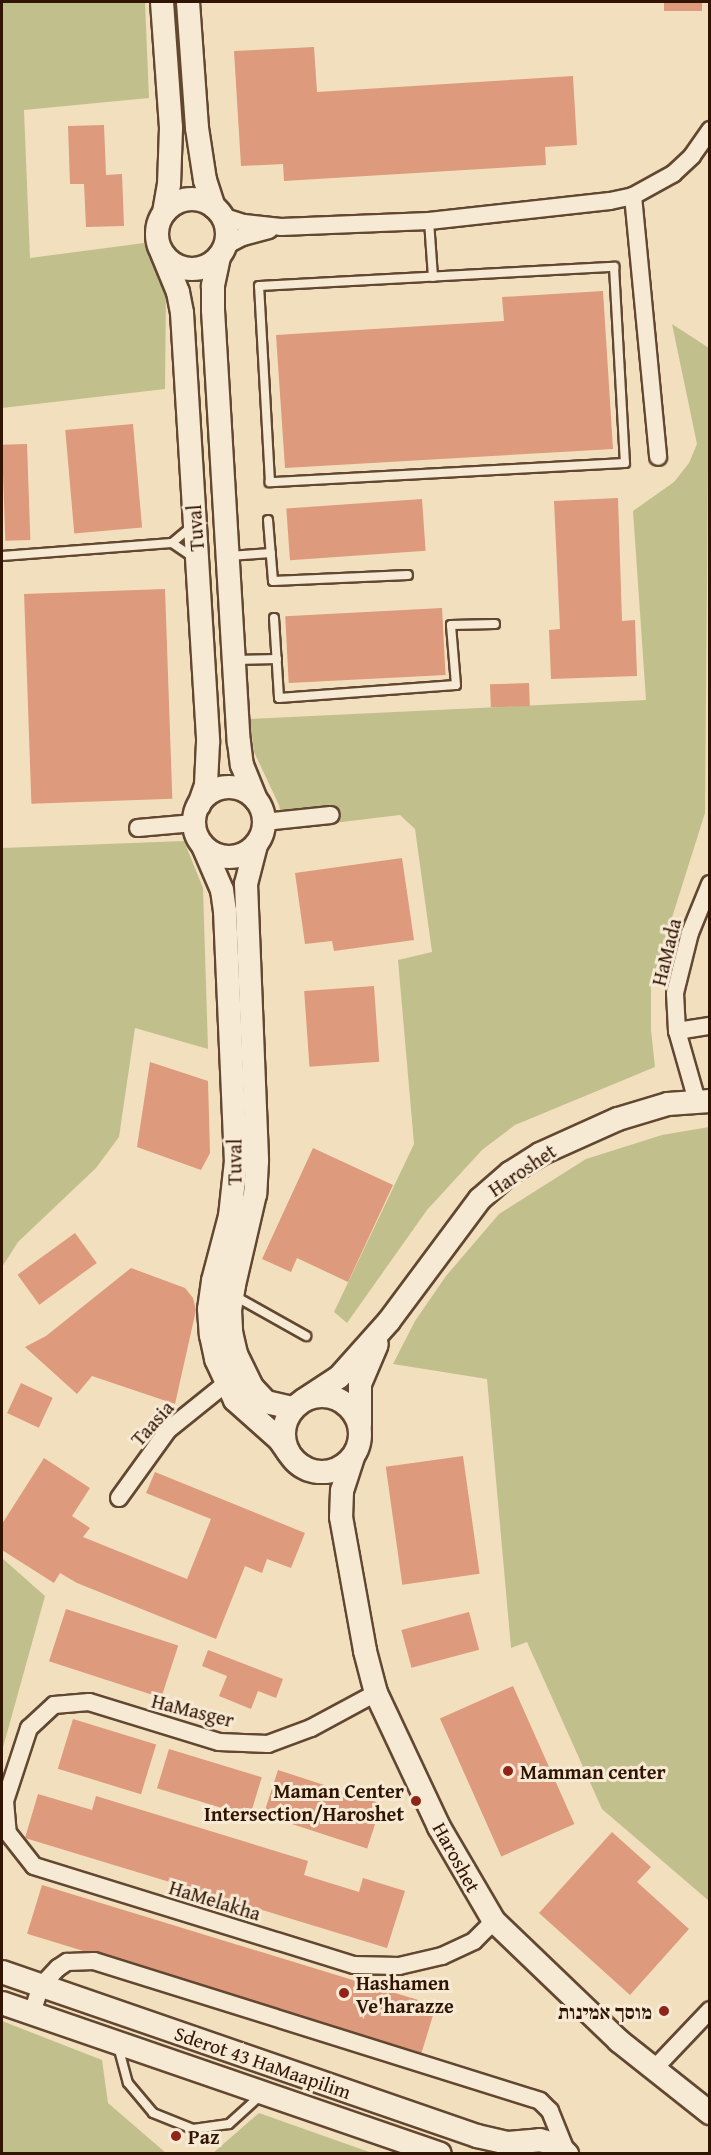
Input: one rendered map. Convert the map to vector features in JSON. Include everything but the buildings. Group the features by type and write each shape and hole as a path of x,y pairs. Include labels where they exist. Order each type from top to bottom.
{"street":[{"path":"162,2 171,128 169,184 164,212 158,223 157,241 162,253 170,262 186,269 198,269 243,237 281,227"},
{"path":"188,2 197,128 206,180 227,228 222,252"},
{"path":"164,212 173,204 191,198 244,223 281,227 429,221 572,208 633,196 674,174 692,156 710,130"},
{"path":"633,196 658,457"},
{"name":"Tuval","path":"222,252 213,286 213,310 234,660 242,765 256,799"},
{"name":"Tuval","path":"162,253 178,292 182,313 195,524 208,742 206,785 196,814"},
{"path":"138,828 196,814 215,790 226,787 247,792 256,799 262,810 264,822 256,845 247,853 236,857 218,855 203,846 196,814"},
{"path":"264,822 331,815"},
{"name":"Tuval","path":"256,845 246,884 256,1183 251,1220 232,1295 231,1332 244,1374 266,1402 299,1404"},
{"name":"Tuval","path":"203,846 222,890 225,911 236,1161 230,1216 209,1309 214,1351 225,1384 235,1400 279,1439 288,1452"},
{"name":"HaMada","path":"703,1101 677,1031 675,993 690,933 710,884"},
{"path":"677,1031 710,1026"},
{"name":"Haroshet","path":"299,1404 339,1377 389,1321 465,1216 480,1199 510,1173 540,1154 618,1119 668,1104 703,1101"},
{"name":"Haroshet","path":"360,1425 358,1402 360,1384 389,1321"},
{"name":"Taasia","path":"119,1498 168,1430 225,1384"},
{"path":"327,1395 338,1398 355,1414 360,1425 361,1436 353,1457 346,1465 326,1473 305,1469 288,1452 284,1429 299,1404 327,1395"},
{"name":"Haroshet","path":"353,1457 342,1491 341,1517 358,1619 376,1693 439,1827 494,1921 619,2041 710,2113"},
{"name":"Haroshet","path":"305,1469 322,1482 341,1517"},
{"name":"HaMasger","path":"20,1756 29,1728 54,1705 89,1702 219,1742 268,1744 311,1728 376,1693"},
{"name":"HaMelakha","path":"20,1756 5,1801 8,1833 34,1866 354,1965 399,1966 442,1956 474,1941 494,1921"},
{"path":"32,2013 41,1986 58,1968 67,1962 94,1961 540,2101 550,2111 567,2154"},
{"name":"Sderot 43 HaMaapilim","path":"2,1972 477,2136 518,2147 540,2140 558,2145 567,2154"},
{"name":"Sderot 43 HaMaapilim","path":"2,2003 440,2154"},
{"path":"654,2069 710,2010"}],"lane":[{"path":"429,221 433,277"},
{"path":"614,267 625,463 270,482 259,286 433,277 614,267"},
{"path":"268,520 273,581 408,574"},
{"path":"2,556 172,543 195,524"},
{"path":"172,543 197,560"},
{"path":"228,556 271,553"},
{"path":"274,618 279,698 456,685 451,625 495,624"},
{"path":"234,660 277,659"},
{"path":"232,1295 306,1336"},
{"path":"117,2043 128,2083 153,2113 193,2128 230,2124 263,2093"}],"shaded area":[{"path":"2,2 145,2 149,98 24,110 30,258 144,243 166,291 165,389 2,408"},
{"path":"672,324 709,348 705,813 651,984 651,1030 655,1067 515,1125 482,1150 427,1210 347,1323 334,1312 414,1144 398,960 432,952 415,829 400,815 284,829 279,805 254,752 250,719 646,700 633,511 674,482 689,463 697,444"},
{"path":"184,841 203,888 208,1049 135,1028 119,1137 96,1168 18,1242 2,1267 2,848"},
{"path":"710,1127 709,1901 602,1809 527,1642 511,1648 487,1379 393,1364 415,1321 446,1276 499,1214 586,1159 662,1135"},
{"path":"2,1558 45,1596 2,1751"},
{"path":"2,2021 102,2060 108,2103 166,2153 2,2153"},
{"path":"259,2113 372,2153 213,2153"}],"place":[{"name":"Mamman center","path":"508,1771"},
{"name":"Maman Center Intersection/Haroshet","path":"416,1801"},
{"name":"Hashamen Ve'harazze","path":"344,1993"},
{"name":"מוסך אמינות","path":"664,2011"},
{"name":"Paz","path":"176,2136"}]}
